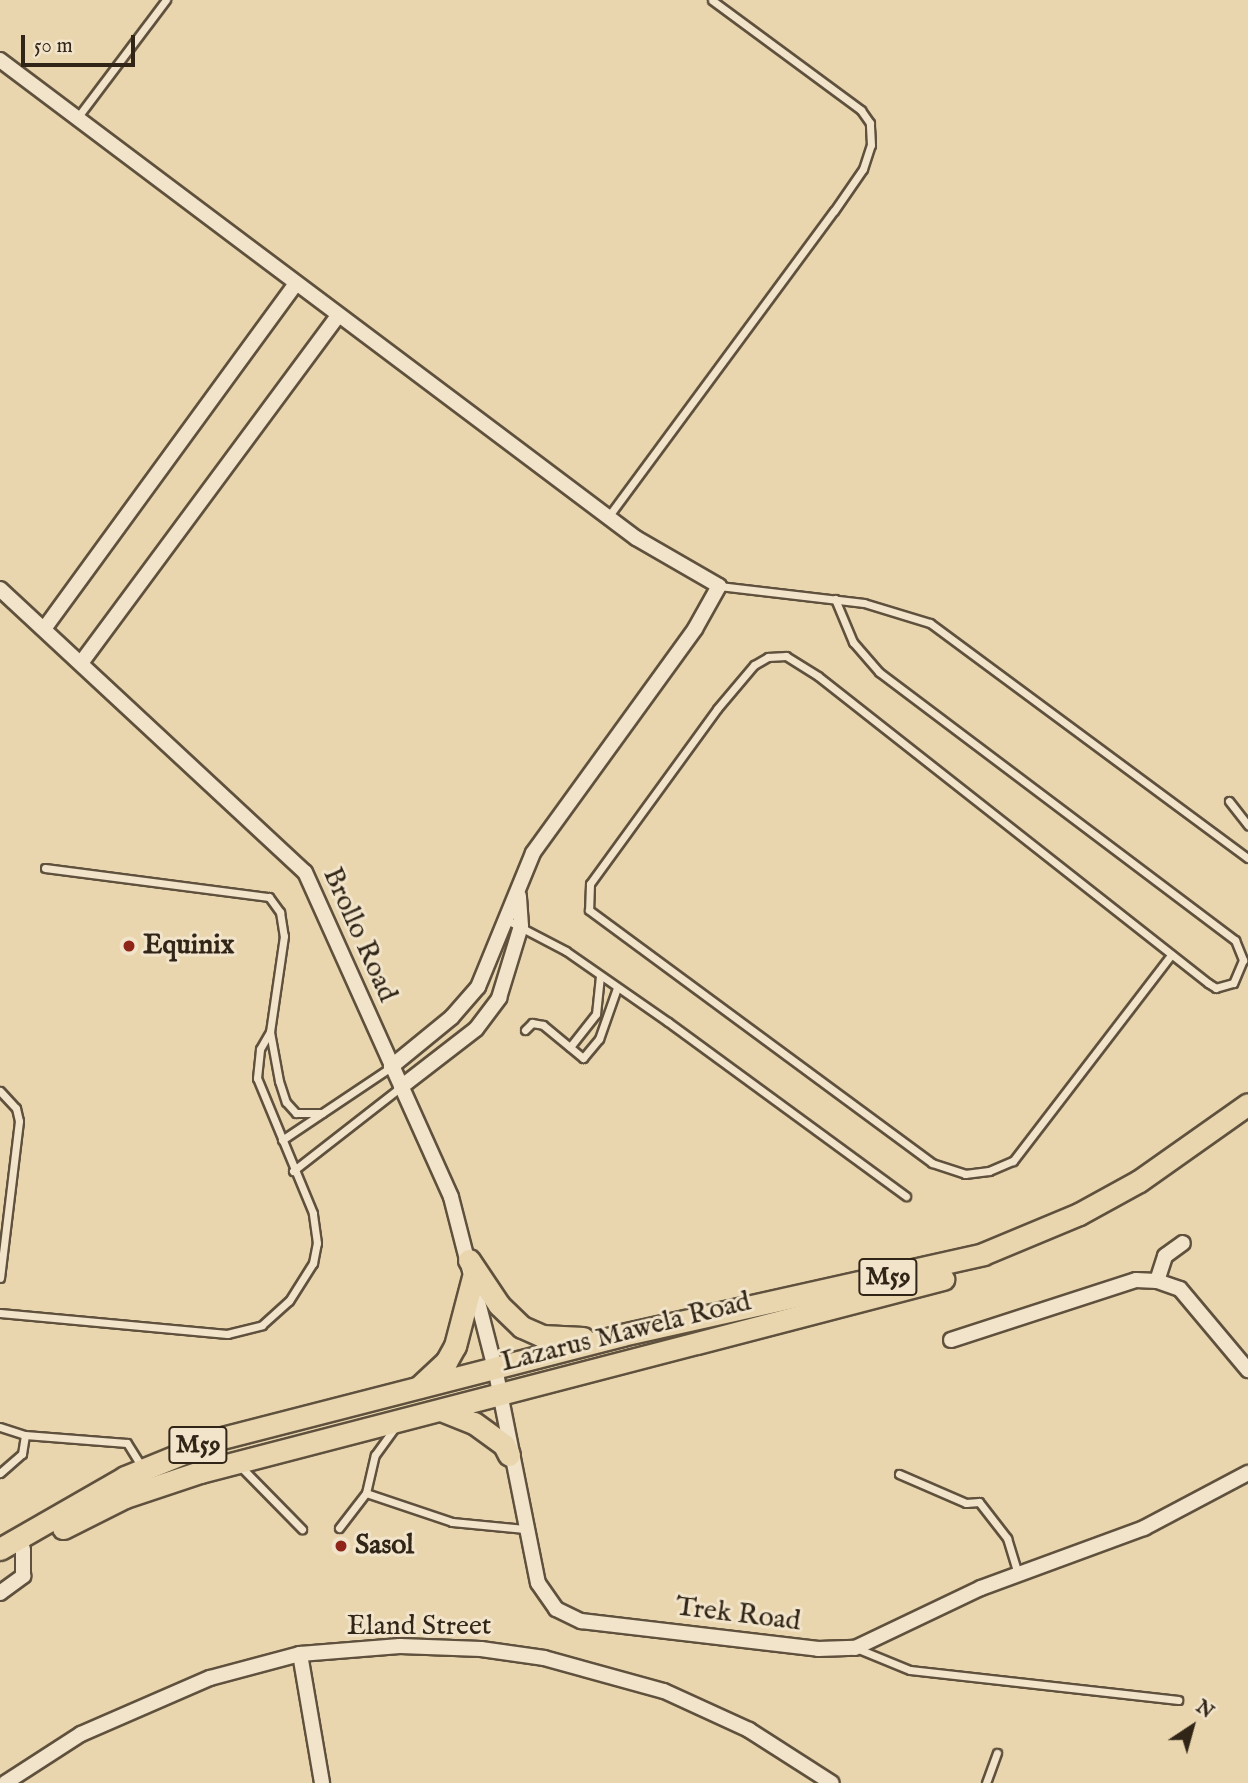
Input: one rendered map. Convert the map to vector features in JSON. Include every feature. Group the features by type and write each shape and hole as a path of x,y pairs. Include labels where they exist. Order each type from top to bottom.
{"main road":[{"name":"Lazarus Mawela Road","path":"495,1368 622,1335 914,1272 1008,1244 1139,1181 1248,1104"},
{"name":"Lazarus Mawela Road","path":"0,1563 108,1504 237,1462 996,1262 1116,1209 1171,1176 1248,1120"},
{"path":"471,1269 499,1305 532,1333 565,1338 622,1335"},
{"path":"414,1391 434,1374 455,1346 471,1269"},
{"name":"M59","path":"0,1549 143,1468 218,1439 414,1391 495,1368"},
{"path":"441,1410 474,1423 504,1446 509,1455"}],"street":[{"path":"0,60 337,317 608,517 655,551 719,586 695,629 549,827 533,853 519,896 503,918 485,974 466,1004 391,1067"},
{"path":"44,629 295,285"},
{"path":"81,663 337,317"},
{"name":"Brollo Road","path":"0,589 301,866 451,1197 495,1368"},
{"path":"401,1087 486,1018 509,975 521,926 519,896"},
{"path":"1157,1281 1166,1256 1182,1243"},
{"path":"951,1340 1136,1280 1157,1281 1180,1289 1248,1370"},
{"name":"Trek Road","path":"495,1368 509,1455 525,1529 546,1598 556,1609 582,1621 818,1649 855,1647 1018,1573 1143,1528 1248,1473"},
{"path":"0,1593 23,1576 23,1549"},
{"name":"Eland Street","path":"5,1783 81,1734 152,1699 229,1672 300,1654 445,1647 573,1665 701,1706 779,1747 832,1783"},
{"path":"300,1654 322,1783"}],"lane":[{"path":"77,119 166,0"},
{"path":"608,517 834,211 863,169 871,145 870,123 862,110 712,0"},
{"path":"719,586 835,599 930,623 1248,858"},
{"path":"835,599 853,642 879,673 1222,928 1239,945 1243,960 1233,983 1216,988 861,710 786,656 768,657 754,665 717,709 590,884 589,910 932,1163 957,1174 979,1174 1013,1161 1171,955"},
{"path":"1229,801 1248,824"},
{"path":"45,868 268,897 280,912 284,936 270,1032 286,1102 296,1113 322,1113"},
{"path":"503,918 521,926 600,976 906,1196"},
{"path":"570,1047 596,1014 600,976"},
{"path":"525,1030 532,1023 543,1025 583,1058 604,1030 617,988"},
{"path":"0,1313 228,1334 262,1325 289,1301 313,1263 317,1244 313,1213 293,1171 257,1078 260,1049 270,1032"},
{"path":"282,1140 391,1067"},
{"path":"293,1171 401,1087"},
{"path":"0,1091 16,1108 19,1121 0,1278"},
{"path":"339,1528 366,1493 379,1447 404,1419"},
{"path":"0,1427 25,1435 127,1443 155,1487"},
{"path":"0,1473 22,1454 25,1435"},
{"path":"237,1462 302,1530"},
{"path":"899,1474 966,1503 979,1502 1007,1538 1018,1573"},
{"path":"366,1493 452,1522 525,1529"},
{"path":"855,1647 910,1670 1178,1700"},
{"path":"986,1783 997,1752"}],"place":[{"name":"Equinix","path":"129,946"},
{"name":"Sasol","path":"341,1546"}]}
